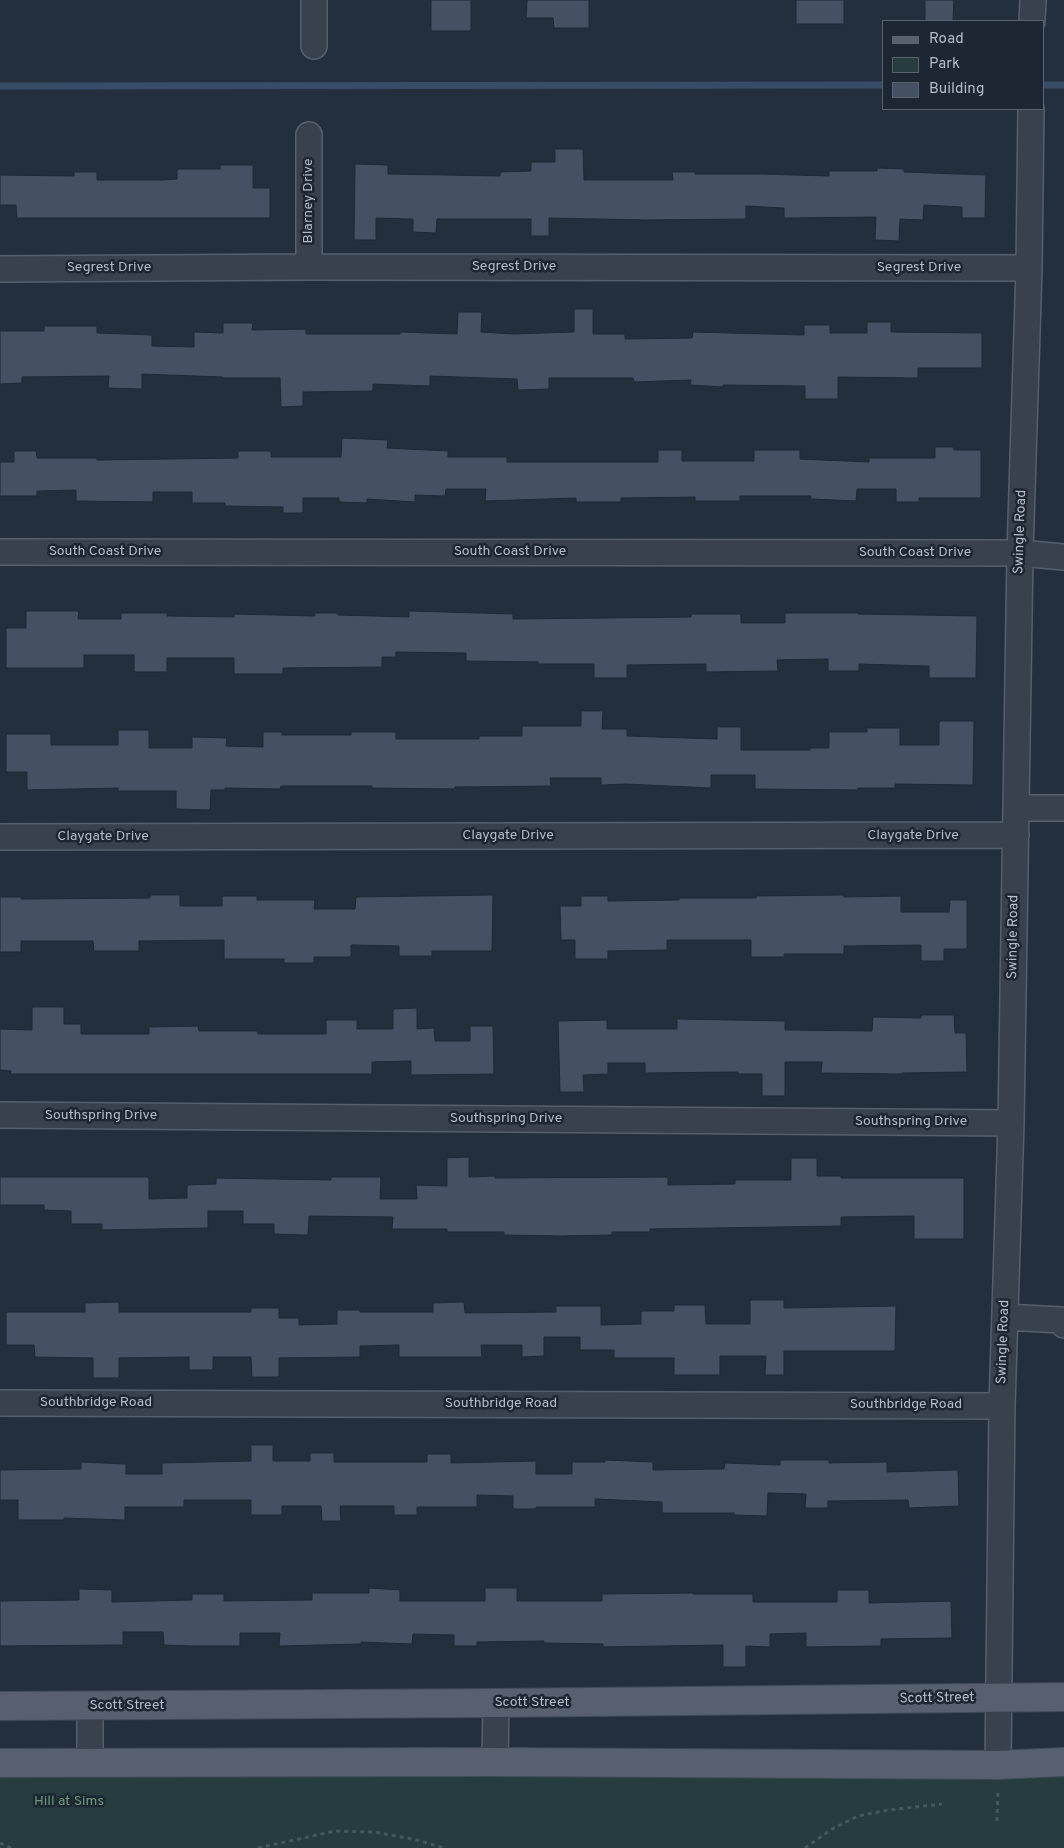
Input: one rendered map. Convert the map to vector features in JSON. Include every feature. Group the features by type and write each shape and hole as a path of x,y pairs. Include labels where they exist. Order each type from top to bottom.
{"main road":[{"name":"Scott Street","path":"0,1706 1064,1698"},
{"path":"0,1763 495,1762 998,1765 1064,1762"}],"street":[{"path":"314,0 314,46"},
{"path":"1032,20 1033,0"},
{"name":"Swingle Road","path":"998,1765 1002,1406 1011,1123 1020,553 1029,268 1031,110"},
{"name":"Blarney Drive","path":"309,135 309,267"},
{"name":"Segrest Drive","path":"0,269 309,267 1029,268"},
{"name":"South Coast Drive","path":"0,552 1020,553 1064,557"},
{"path":"1016,808 1064,808"},
{"name":"Claygate Drive","path":"0,837 1016,835"},
{"name":"Southspring Drive","path":"0,1115 1011,1123"},
{"path":"1005,1317 1063,1321"},
{"name":"Southbridge Road","path":"0,1403 1002,1406"},
{"path":"495,1762 496,1703"},
{"path":"90,1706 90,1763"}],"path":[{"path":"805,1848 832,1829 858,1816 888,1810 942,1804"},
{"path":"258,1848 335,1831 375,1832 417,1840 444,1848"},
{"path":"0,1843 11,1848"}],"green space":[{"name":"Hill at Sims","path":"0,1755 1064,1771 1064,1848 0,1848"}],"building":[{"path":"431,0 471,0 471,31 431,31"},
{"path":"527,0 589,0 589,28 554,28 553,18 526,18"},
{"path":"796,0 844,0 844,24 796,24"},
{"path":"925,0 954,0 953,20 925,20"},
{"path":"555,149 583,149 584,180 673,180 672,172 829,176 829,171 877,171 877,168 904,169 904,172 986,175 985,218 962,218 962,207 924,205 923,220 900,219 899,241 875,240 876,217 784,218 784,208 746,206 746,219 646,220 549,218 549,236 531,236 531,219 437,219 436,233 413,232 413,219 376,218 376,240 354,240 355,164 388,165 388,174 500,176 500,172 531,171 531,162 555,162"},
{"path":"220,165 253,165 253,188 270,188 270,218 17,218 16,205 0,205 0,175 74,176 74,172 97,172 97,180 162,180 177,179 177,169 220,169"},
{"path":"574,309 593,309 593,334 625,334 625,339 692,338 693,332 804,335 804,325 830,325 830,333 867,333 867,322 891,322 891,332 982,333 982,368 918,368 918,378 838,377 838,399 805,399 805,386 723,385 723,387 690,385 691,380 634,382 633,378 549,378 549,389 518,390 517,379 430,376 430,386 373,384 373,391 303,392 303,406 281,407 280,378 223,378 142,374 142,389 108,388 109,376 22,377 22,383 0,384 0,331 44,331 44,326 97,326 97,333 152,335 152,346 194,347 194,332 223,333 223,323 253,323 252,330 306,329 306,334 400,334 400,332 457,334 458,312 482,312 481,332 513,334 574,332"},
{"path":"342,438 388,440 387,448 448,451 448,457 507,457 507,462 658,462 658,450 682,450 682,461 754,461 754,450 800,450 800,459 869,462 869,458 935,458 935,447 954,447 954,450 981,450 981,498 919,498 919,502 896,502 896,489 857,489 856,501 811,499 811,496 740,496 740,501 695,501 695,497 621,498 621,502 576,502 576,498 485,501 486,489 446,489 445,496 415,495 415,502 367,499 367,503 339,502 339,498 303,498 303,513 283,513 283,507 225,506 225,503 192,503 192,492 153,492 153,502 76,501 76,490 37,491 37,496 0,496 0,462 14,462 14,451 36,451 37,458 97,458 97,460 238,458 238,451 271,451 271,457 341,457"},
{"path":"26,611 79,611 78,619 121,619 121,613 167,613 167,616 234,617 234,614 315,616 315,613 338,613 338,615 409,617 409,611 513,614 513,619 691,617 691,614 741,614 741,623 785,623 785,613 977,616 976,678 929,678 929,666 859,664 859,671 828,671 828,659 777,660 778,671 706,672 706,664 627,665 627,678 594,678 594,664 466,661 466,653 396,652 396,657 382,657 382,667 283,668 283,674 234,674 234,658 167,658 167,672 134,672 134,655 84,655 84,668 6,668 6,628 26,628"},
{"path":"581,711 603,711 602,729 627,729 627,736 717,739 717,727 741,727 741,750 810,750 810,748 829,748 829,732 867,732 867,728 900,728 900,745 939,745 939,721 974,721 973,785 895,784 895,788 858,788 858,790 755,789 755,775 711,775 711,788 626,784 601,785 601,778 550,778 551,786 455,787 455,789 372,788 372,786 281,786 280,789 225,788 225,790 211,790 210,810 176,809 176,791 118,791 118,788 27,790 27,772 6,772 6,734 51,734 51,745 118,745 118,730 149,730 149,748 192,748 192,737 227,738 226,746 263,747 263,732 282,732 282,735 351,735 351,732 396,732 396,739 479,739 479,736 522,736 522,726 581,726"},
{"path":"150,895 180,895 180,906 222,906 222,896 257,896 257,900 315,900 314,909 355,909 356,897 493,895 492,951 432,951 432,956 399,956 399,946 351,945 351,957 314,957 314,963 284,963 284,959 224,959 224,940 139,941 139,951 94,951 93,941 21,941 21,952 0,952 0,897 21,897 21,899 150,898"},
{"path":"844,895 844,897 901,896 901,912 949,912 950,900 967,900 967,949 944,949 944,961 921,961 921,945 844,946 844,954 784,954 784,957 751,957 751,940 667,940 667,950 608,951 608,959 575,959 575,940 561,940 560,906 581,906 581,896 608,896 608,901"},
{"path":"32,1007 64,1007 64,1024 81,1024 81,1034 149,1034 149,1027 198,1026 199,1031 258,1031 258,1034 326,1034 326,1020 357,1020 357,1029 393,1029 393,1009 417,1008 417,1029 434,1028 435,1041 470,1041 470,1026 493,1026 494,1074 411,1075 411,1061 372,1062 372,1074 10,1074 11,1071 0,1070 0,1029 32,1030"},
{"path":"921,1015 954,1015 955,1033 966,1033 967,1072 902,1074 821,1073 822,1062 785,1062 785,1096 762,1096 762,1074 738,1074 738,1072 645,1073 645,1063 608,1063 608,1074 583,1075 584,1092 560,1092 558,1021 607,1020 607,1029 677,1029 677,1019 785,1021 785,1030 872,1031 873,1017 921,1018"},
{"path":"469,1157 469,1177 668,1177 668,1185 735,1184 735,1180 791,1180 791,1158 817,1158 817,1176 841,1176 841,1178 964,1178 964,1239 914,1239 914,1216 841,1217 841,1226 650,1229 650,1232 612,1232 612,1235 561,1236 504,1235 504,1232 447,1232 447,1229 392,1229 393,1217 309,1216 308,1235 274,1234 274,1224 243,1224 243,1211 208,1211 208,1228 102,1230 102,1224 71,1224 71,1211 44,1210 44,1205 0,1205 0,1177 149,1177 149,1199 187,1198 187,1185 216,1184 216,1178 331,1180 331,1177 381,1177 380,1199 417,1199 416,1185 447,1186 447,1158"},
{"path":"750,1300 784,1300 784,1308 896,1306 895,1351 784,1351 784,1375 765,1375 766,1356 720,1356 720,1375 674,1375 674,1358 614,1358 614,1350 580,1350 580,1337 544,1337 544,1356 522,1357 522,1345 481,1345 482,1357 399,1357 399,1345 360,1346 360,1357 279,1358 279,1377 252,1377 251,1357 213,1357 213,1370 189,1370 189,1357 119,1358 119,1378 93,1378 93,1358 35,1357 34,1345 6,1345 6,1312 85,1312 85,1303 119,1302 119,1312 251,1312 251,1308 279,1308 279,1318 299,1318 299,1325 337,1324 337,1310 360,1310 360,1312 433,1312 433,1303 464,1302 465,1313 556,1312 556,1306 601,1306 601,1325 641,1324 641,1311 674,1311 674,1305 705,1305 706,1324 750,1324"},
{"path":"251,1445 273,1445 273,1461 310,1461 310,1453 334,1453 334,1462 427,1462 427,1454 451,1454 451,1463 536,1461 536,1474 572,1474 572,1462 605,1462 605,1460 653,1462 653,1470 724,1469 725,1463 780,1465 780,1460 829,1460 829,1463 887,1462 887,1472 958,1470 959,1506 909,1508 908,1500 828,1501 828,1508 805,1508 806,1494 768,1493 767,1516 734,1515 734,1513 662,1513 662,1502 595,1499 595,1507 513,1509 513,1496 477,1495 477,1507 417,1507 417,1515 394,1515 394,1506 340,1506 341,1521 322,1521 321,1506 282,1506 282,1515 251,1515 251,1500 184,1500 184,1507 125,1507 125,1520 64,1518 64,1520 18,1520 18,1500 0,1500 0,1470 81,1469 81,1462 126,1464 126,1474 162,1474 162,1463 251,1461"},
{"path":"369,1588 400,1590 400,1601 485,1601 485,1588 517,1588 517,1601 602,1601 602,1594 693,1593 753,1594 753,1602 837,1602 837,1590 869,1590 869,1603 951,1601 952,1638 881,1639 881,1646 806,1647 806,1633 770,1634 770,1647 746,1646 746,1667 723,1667 723,1645 603,1647 603,1644 544,1643 544,1641 477,1642 477,1646 454,1646 454,1635 413,1634 412,1644 361,1642 361,1644 279,1646 280,1633 240,1633 240,1646 193,1646 164,1645 163,1632 123,1632 123,1645 0,1646 0,1601 79,1600 79,1589 112,1590 112,1602 192,1600 192,1594 224,1594 224,1601 312,1600 312,1593 369,1593"}],"waterway":[{"path":"0,86 882,85"},
{"path":"1044,85 1064,85"}]}
